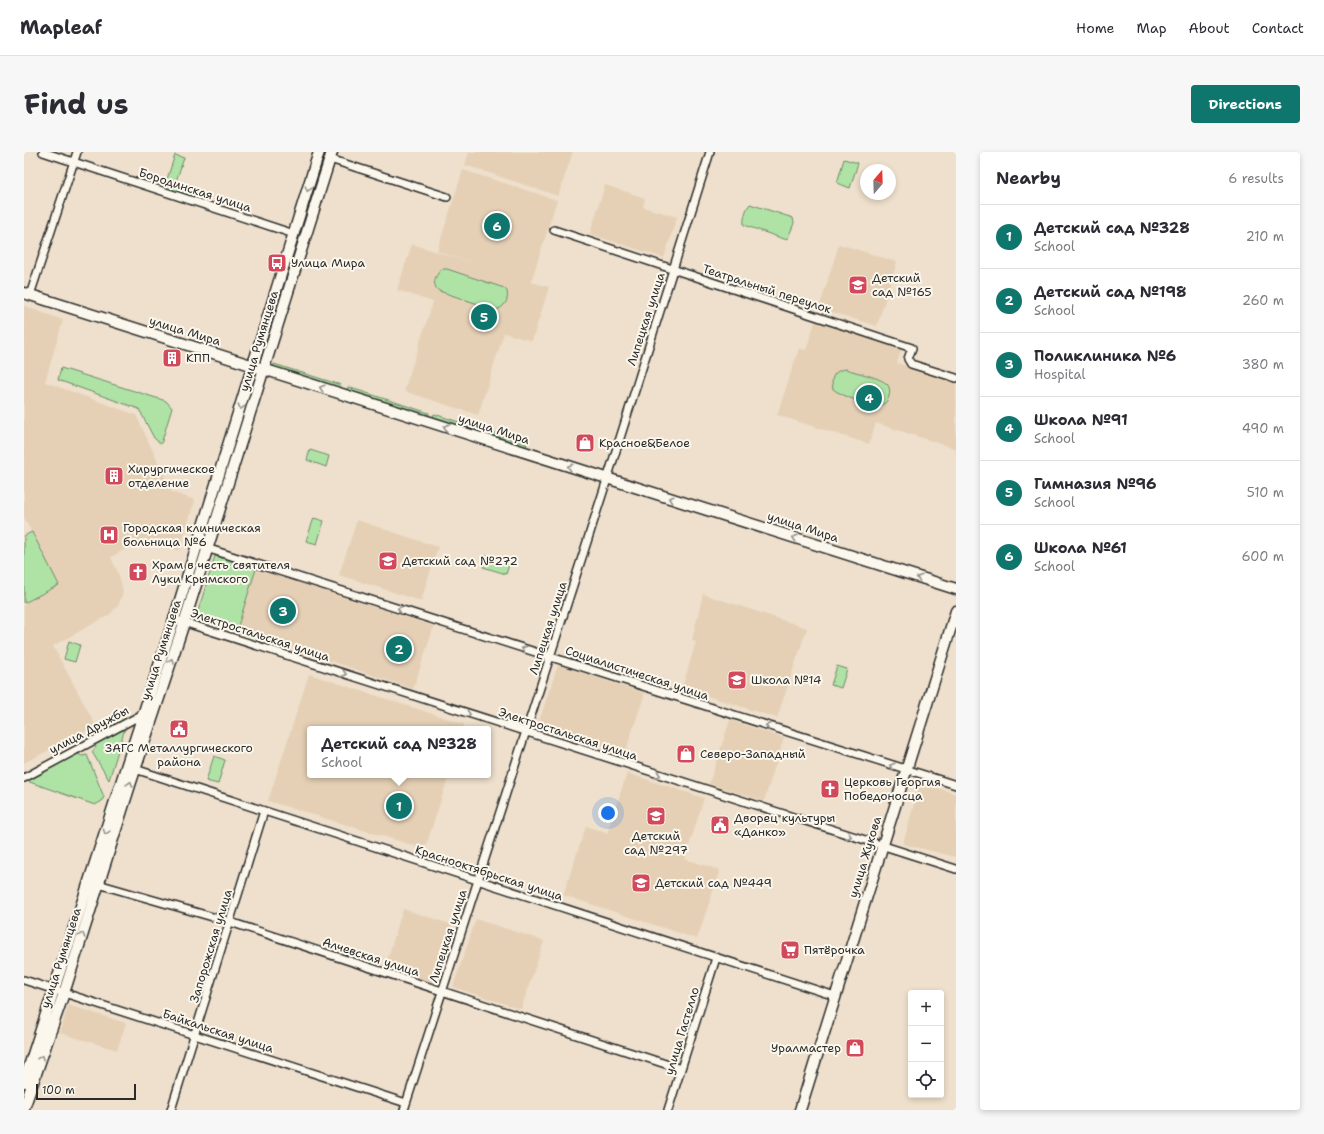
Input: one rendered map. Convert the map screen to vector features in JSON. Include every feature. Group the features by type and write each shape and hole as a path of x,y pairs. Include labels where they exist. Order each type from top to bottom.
{"main road":[{"name":"улица Румянцева","path":"24,1082 59,992 98,884 143,714 198,545 319,152"},
{"name":"улица Румянцева","path":"24,1108 59,992 119,806 135,769 208,548 331,155"},
{"name":"улица Мира","path":"27,294 956,589"},
{"name":"улица Жукова","path":"800,1110 881,846 956,611"}],"street":[{"name":"Бородинская улица","path":"43,152 294,234"},
{"path":"27,294 77,152"},
{"name":"Липецкая улица","path":"405,1106 477,880 526,733 710,152"},
{"path":"331,155 447,197"},
{"name":"Театральный переулок","path":"554,230 912,348 908,359 911,364 956,378"},
{"name":"Социалистическая улица","path":"198,545 956,785"},
{"name":"Электростальская улица","path":"174,619 956,870"},
{"name":"улица Дружбы","path":"24,778 143,714"},
{"name":"Краснооктябрьская улица","path":"135,769 836,996"},
{"name":"Запорожская улица","path":"171,1110 264,811"},
{"name":"Алчевская улица","path":"98,884 230,922 681,1069"},
{"name":"улица Гастелло","path":"668,1110 716,958"},
{"name":"Байкальская улица","path":"24,980 405,1106"}],"shaded area":[{"path":"469,152 573,152 558,196 465,165"},
{"path":"463,170 557,200 531,282 549,287 532,341 504,333 478,415 404,391 433,302 397,290 412,244 472,263 437,251"},
{"path":"605,185 645,198 643,207 677,217 664,258 590,234"},
{"name":"Детский сад №165","path":"839,244 897,262 877,326 819,308"},
{"name":"Городская клиническая больница №6","path":"24,306 63,320 45,382 136,415 172,492 195,500 179,551 144,539 111,557 120,578 123,592 118,606 109,615 53,646 96,726 24,763 24,603 59,585 31,532 24,536 31,531 24,518"},
{"path":"816,319 902,347 897,363 956,382 956,449 876,423 869,444 777,415 799,348 806,350"},
{"name":"Детский сад №272","path":"357,520 438,547 421,601 339,575"},
{"path":"256,569 434,626 413,689 237,629"},
{"path":"703,594 807,628 777,718 682,688 696,642 692,640"},
{"path":"558,665 645,693 625,753 538,724"},
{"path":"309,674 464,724 464,726 307,726 307,778 448,778 425,849 268,801"},
{"path":"730,720 784,738 764,801 709,784"},
{"name":"Детский сад №449","path":"627,773 704,798 685,859 720,870 697,939 563,895 586,826 607,833"},
{"path":"920,782 956,794 956,857 903,844"},
{"path":"403,909 453,925 433,983 385,967"},
{"path":"476,919 544,941 521,1009 453,987"},
{"path":"68,1005 126,1023 117,1050 60,1033"}],"green space":[{"path":"324,152 329,152 265,355 261,354"},
{"path":"175,155 184,158 176,181 197,192 193,198 164,188"},
{"path":"844,159 858,163 850,188 837,183"},
{"path":"750,204 793,218 794,223 788,238 784,239 744,225 745,214"},
{"path":"442,269 447,269 504,288 507,291 506,303 496,310 439,291 435,286 435,280 437,274"},
{"path":"274,364 341,385 340,390 272,370"},
{"path":"61,368 166,401 172,408 161,444 154,438 139,409 58,380"},
{"path":"846,369 873,377 887,384 890,391 887,401 882,405 872,405 850,398 833,389 832,381 834,375 838,371"},
{"path":"253,381 255,382 204,543 203,541"},
{"path":"348,387 429,413 428,418 347,392"},
{"path":"434,414 527,444 525,449 432,419"},
{"path":"310,450 329,456 326,467 307,460"},
{"path":"314,518 324,521 317,544 306,541"},
{"path":"32,532 59,585 24,603 24,536"},
{"path":"487,555 510,562 506,574 483,567"},
{"path":"215,556 256,569 237,629 195,621"},
{"path":"69,641 80,645 75,662 64,659"},
{"path":"837,666 847,669 841,688 831,685"},
{"path":"126,725 109,780 92,752 96,747 94,741"},
{"path":"75,752 82,756 87,755 104,797 102,801 95,805 24,780"},
{"path":"214,756 225,760 218,784 206,781"}],"place":[{"name":"Школа №61","path":"497,226"},
{"name":"Улица Мира","path":"277,263"},
{"name":"Детский сад №165","path":"858,285"},
{"name":"Гимназия №96","path":"484,317"},
{"name":"КПП","path":"172,358"},
{"name":"Школа №91","path":"869,398"},
{"name":"Красное&Белое","path":"585,443"},
{"name":"Хирургическое отделение","path":"114,476"},
{"name":"Городская клиническая больница №6","path":"109,535"},
{"name":"Детский сад №272","path":"388,561"},
{"name":"Храм в честь святителя Луки Крымского","path":"138,572"},
{"name":"Поликлиника №6","path":"283,611"},
{"name":"Детский сад №198","path":"399,649"},
{"name":"Школа №14","path":"737,680"},
{"name":"ЗАГС Металлургического района","path":"179,729"},
{"name":"Северо-Западный","path":"686,754"},
{"name":"Церковь Георгия Победоносца","path":"830,789"},
{"name":"Детский сад №328","path":"399,806"},
{"name":"Детский сад №297","path":"656,816"},
{"name":"Дворец культуры «Данко»","path":"720,825"},
{"name":"Детский сад №449","path":"641,883"},
{"name":"Пятёрочка","path":"790,950"},
{"name":"Уралмастер","path":"855,1048"}]}
